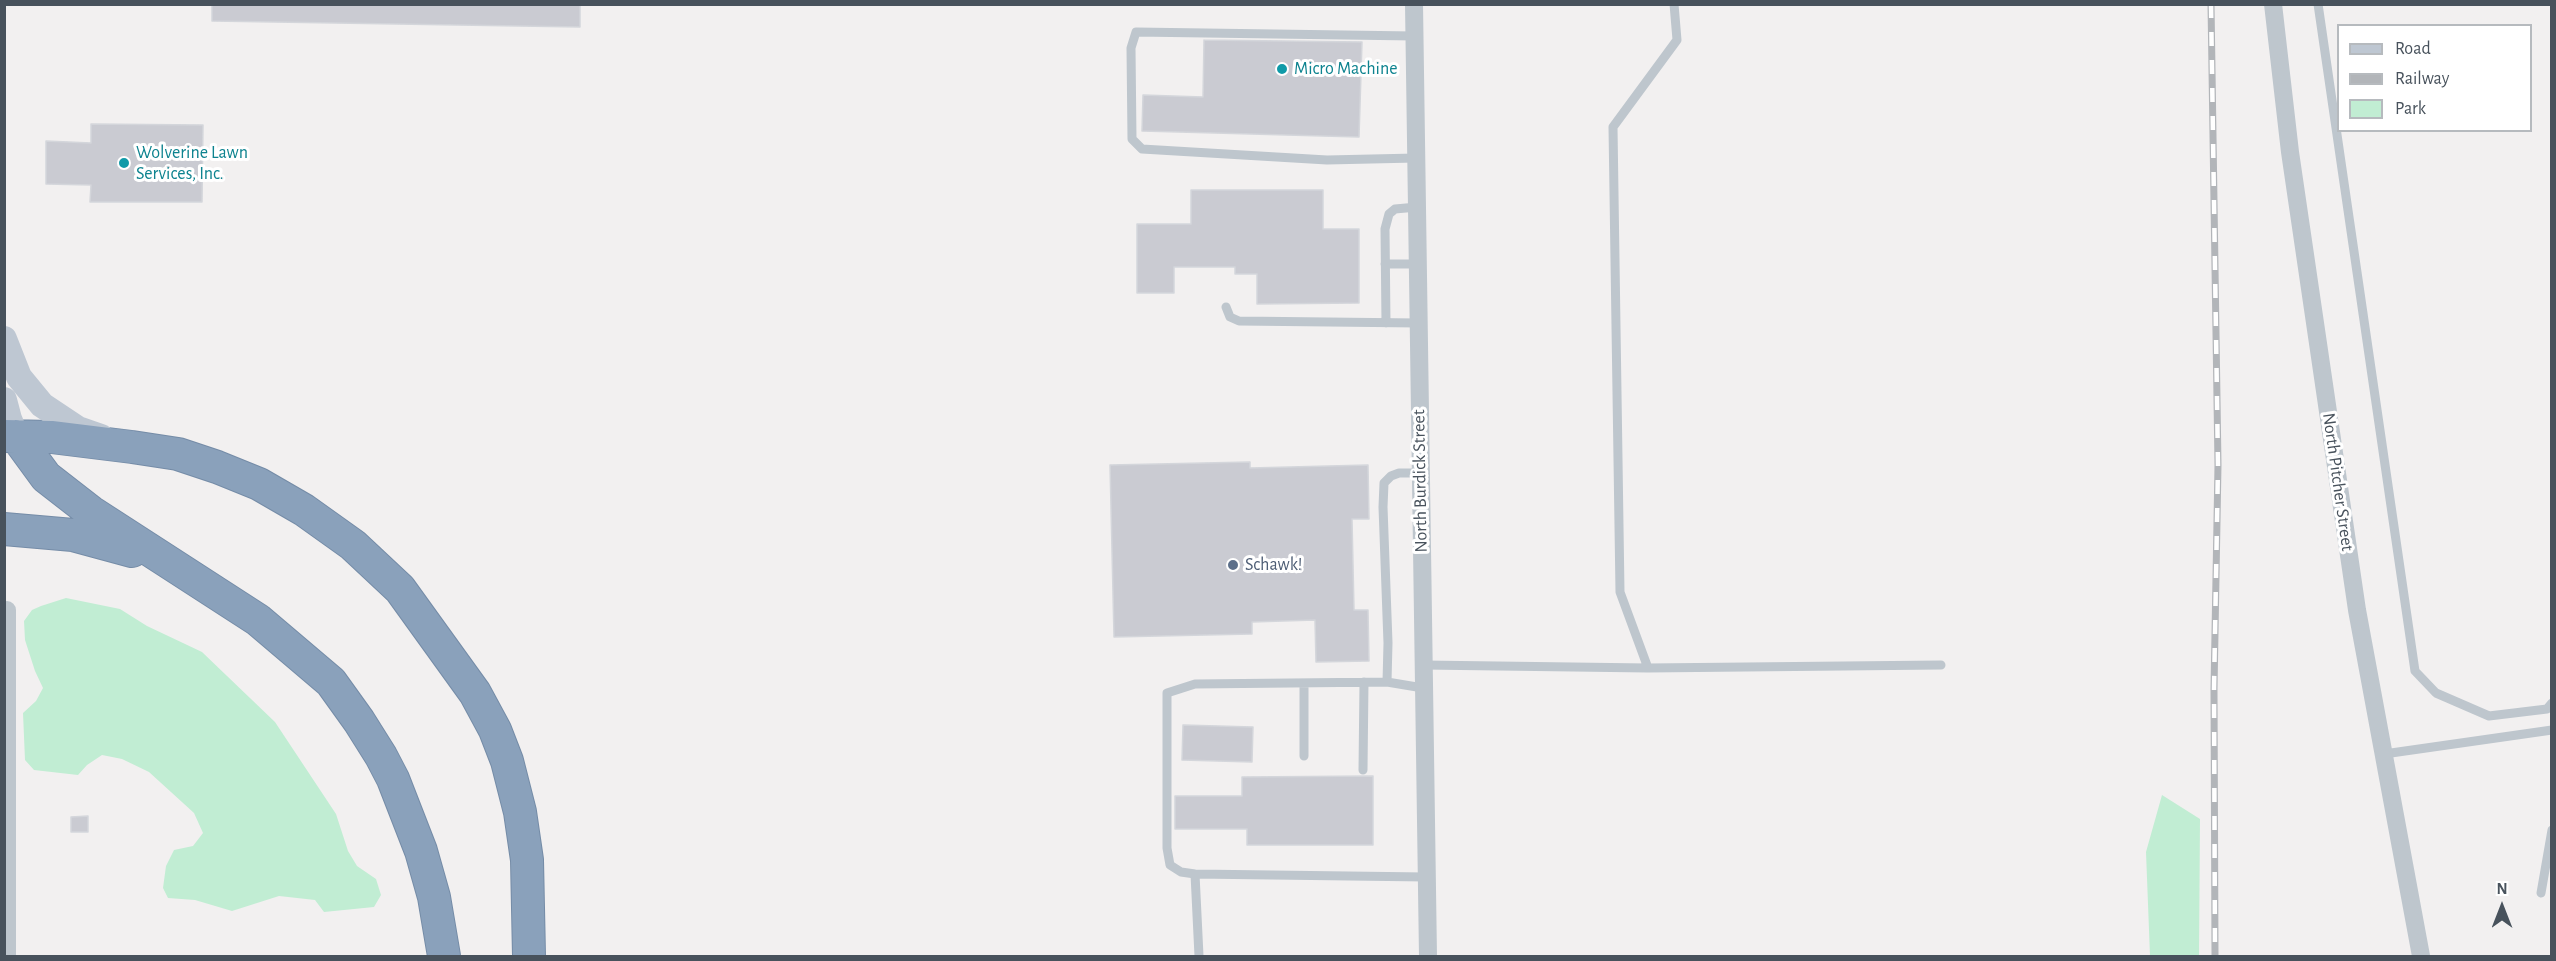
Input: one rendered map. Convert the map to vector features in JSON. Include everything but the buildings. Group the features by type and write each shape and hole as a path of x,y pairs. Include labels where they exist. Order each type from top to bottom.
{"highway":[{"path":"10,436 51,437 132,447 178,454 217,466 260,484 304,510 353,545 400,589 475,693 495,730 507,761 520,812 527,860 529,957"},
{"path":"10,436 46,477 91,512 258,620 331,682 359,721 393,779 421,851 434,897 444,957"},
{"path":"4,529 73,535 130,550 180,570"}],"street":[{"name":"North Burdick Street","path":"1414,4 1428,957"},
{"name":"North Pitcher Street","path":"2273,4 2290,152 2357,610 2421,957"},
{"path":"4,339 19,377 42,405 78,429 132,447"},
{"path":"4,400 9,419 10,436"},
{"path":"7,610 7,957"}],"lane":[{"path":"1648,668 1620,592 1613,127 1677,40 1674,4"},
{"path":"2318,4 2415,670 2436,693 2489,716 2547,709 2552,703"},
{"path":"1414,36 1136,32 1131,48 1132,139 1142,149 1327,159 1416,158"},
{"path":"1386,323 1385,228 1389,214 1395,209 1417,207"},
{"path":"1385,264 1418,264"},
{"path":"1226,307 1230,317 1239,321 1418,323"},
{"path":"1387,682 1384,483 1391,476 1399,473 1420,473"},
{"path":"1423,665 1648,668 1941,665"},
{"path":"1363,770 1364,682"},
{"path":"1423,688 1387,682 1195,684 1167,693 1167,848 1170,865 1181,872 1195,874 1426,877"},
{"path":"1304,683 1304,756"},
{"path":"2384,754 2552,730"},
{"path":"2541,893 2552,830"},
{"path":"1195,874 1198,957"}],"green space":[{"path":"66,598 120,609 147,626 202,652 275,722 336,814 348,851 357,866 376,879 381,895 374,907 324,912 315,900 279,896 232,911 195,900 168,898 163,888 166,866 174,850 193,846 203,833 194,813 149,772 122,759 102,755 87,765 78,775 34,770 25,760 23,713 36,701 43,688 25,640 24,621 32,610"},
{"path":"2162,795 2200,819 2199,956 2150,956 2146,852"}],"railway":[{"path":"2211,4 2218,465 2214,689 2215,956"}],"place":[{"name":"Micro Machine","path":"1282,69"},
{"name":"Wolverine Lawn Services, Inc.","path":"124,163"},
{"name":"Schawk!","path":"1233,565"}]}
